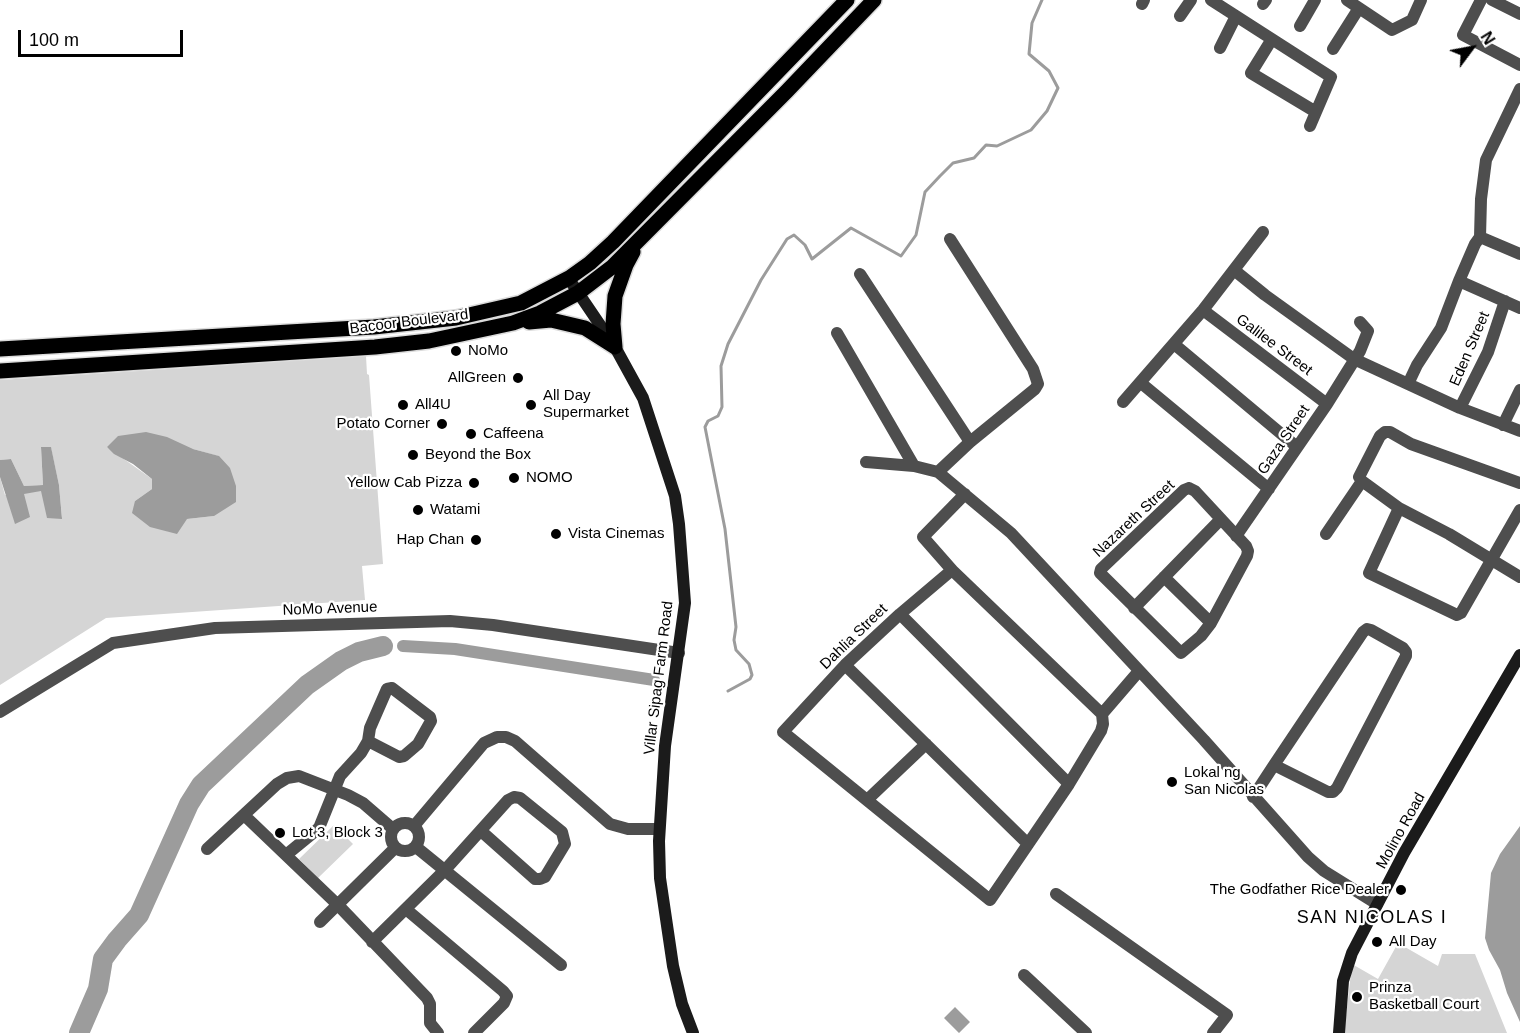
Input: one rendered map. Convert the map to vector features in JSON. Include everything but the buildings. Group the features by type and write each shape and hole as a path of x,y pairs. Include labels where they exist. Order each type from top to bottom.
{"main road":[{"name":"Bacoor Boulevard","path":"0,349 374,327 456,318 521,303 569,278 613,242 847,0"},
{"name":"Bacoor Boulevard","path":"0,371 375,347 450,338 513,324 540,313 578,293 612,267 787,92 873,0"},
{"path":"615,347 613,324 615,296 626,265 640,240"},
{"name":"Villar Sipag Farm Road","path":"569,278 615,347 643,398 675,496 685,603 665,746 659,829 660,878 666,927 682,1004 693,1033"},
{"path":"513,324 551,320 566,322 585,328 615,347"},
{"name":"Molino Road","path":"1339,1033 1343,981 1347,963 1404,853 1520,655"}],"street":[{"path":"1180,16 1191,0"},
{"path":"1212,0 1331,77 1310,126"},
{"path":"1300,26 1315,0"},
{"path":"1347,0 1392,30 1412,20 1421,0"},
{"path":"1481,0 1463,35 1520,65"},
{"path":"1492,0 1520,14"},
{"path":"1333,49 1359,8"},
{"path":"1220,48 1236,16"},
{"path":"1272,39 1251,73 1316,112"},
{"path":"1408,384 1441,327 1475,244 1480,237 1481,199 1486,160 1520,88"},
{"path":"1123,402 1203,310 1263,232"},
{"path":"1480,237 1520,254"},
{"path":"938,472 1038,384 1037,377 950,238"},
{"path":"1234,270 1354,359 1460,408 1520,431"},
{"path":"860,274 970,442"},
{"path":"1459,281 1520,308"},
{"name":"Eden Street","path":"1460,408 1488,352 1505,301"},
{"name":"Galilee Street","path":"1203,310 1327,404"},
{"name":"Gaza Street","path":"1236,536 1327,404 1354,359 1368,333 1368,329 1360,322"},
{"path":"837,333 914,466"},
{"path":"1174,344 1298,447"},
{"path":"1141,383 1269,489"},
{"path":"1503,425 1520,390"},
{"path":"1520,483 1411,444 1390,432 1385,432 1380,436 1359,477 1399,508 1449,534 1520,577"},
{"path":"866,462 914,466 938,472 1011,533 1204,740 1308,857 1324,871 1377,904"},
{"path":"1326,534 1362,481"},
{"name":"Nazareth Street","path":"1134,608 1100,573 1101,569 1184,490 1189,488 1195,491 1221,519"},
{"path":"926,744 867,800 990,900 1069,784 1103,724 1102,714 952,570 923,537 965,494"},
{"path":"1399,508 1369,573 1457,615 1461,613 1520,510"},
{"path":"1221,519 1236,536 1246,546 1247,556 1211,623 1201,636 1181,653 1134,608 1221,519"},
{"name":"Dahlia Street","path":"867,800 783,732 845,665 952,570"},
{"path":"1164,577 1211,623"},
{"path":"900,614 1069,784"},
{"name":"NoMo Avenue","path":"0,712 113,643 215,628 450,621 493,625 679,653"},
{"path":"1253,797 1274,765 1363,632 1367,629 1371,630 1403,648 1406,656 1333,792 1328,792 1274,765"},
{"path":"845,665 1028,844"},
{"path":"1102,714 1139,671"},
{"path":"286,855 319,828 340,776 361,753 368,741 370,728 387,689 392,688 430,717 431,721 418,744 404,756 399,757 368,741"},
{"path":"414,826 484,743 496,737 506,737 515,741 610,824 628,830 659,829"},
{"path":"207,849 245,816 276,784 287,778 299,776 363,803 393,830"},
{"path":"372,942 445,870 504,803 514,797 520,798 562,832 565,844 545,877 535,879 481,831"},
{"path":"245,816 338,905 427,998 430,1023 438,1033"},
{"path":"400,824 414,826 418,830 419,837 416,847 406,852 396,848 391,839 393,830 400,824"},
{"path":"416,847 561,965"},
{"path":"320,922 396,848"},
{"path":"1056,894 1227,1015 1213,1033"},
{"path":"407,910 507,996 504,1003 474,1033"},
{"path":"1024,975 1086,1033"}],"shaded area":[{"path":"366,356 383,564 362,566 365,600 106,618 0,685 0,477 5,495 42,490 62,518 59,485 51,448 41,448 43,485 24,486 11,459 0,460 0,380","holes":["107,447 193,449 218,456 214,516 187,519 135,501 152,489 152,479"]},
{"path":"146,432 167,437 193,449 219,456 230,468 236,486 236,502 214,516 187,519 177,534 150,527 132,513 135,501 152,489 152,479 107,447 118,436"},
{"path":"41,447 51,447 59,485 62,519 47,518 41,491 24,494 30,517 15,524 0,477 0,460 11,459 24,486 43,485"},
{"path":"334,825 353,844 318,878 299,859"},
{"path":"1520,826 1520,1022 1485,938 1491,873 1500,854"},
{"path":"1398,943 1438,966 1442,954 1475,954 1507,1033 1344,1033 1352,964 1378,979"},
{"path":"955,1007 970,1022 959,1033 944,1018"}],"waterway":[{"path":"728,691 750,679 752,675 749,664 736,650 734,640 736,627 725,529 705,427 708,421 718,416 722,407 721,366 728,344 761,280 787,239 794,235 805,245 812,259 851,228 901,256 916,235 925,192 953,163 974,158 986,145 997,146 1031,130 1047,111 1058,88 1049,71 1029,54 1032,23 1042,0"},
{"path":"79,1033 98,989 103,959 139,915 189,804 201,785 307,685 341,661 359,652 383,646"},
{"path":"403,646 455,649 654,680"}],"place":[{"name":"NoMo","path":"456,351"},
{"name":"AllGreen","path":"518,378"},
{"name":"All4U","path":"403,405"},
{"name":"All Day Supermarket","path":"531,405"},
{"name":"Potato Corner","path":"442,424"},
{"name":"Caffeena","path":"471,434"},
{"name":"Beyond the Box","path":"413,455"},
{"name":"NOMO","path":"514,478"},
{"name":"Yellow Cab Pizza","path":"474,483"},
{"name":"Watami","path":"418,510"},
{"name":"Vista Cinemas","path":"556,534"},
{"name":"Hap Chan","path":"476,540"},
{"name":"Lokal ng San Nicolas","path":"1172,782"},
{"name":"Lot 3, Block 3","path":"280,833"},
{"name":"The Godfather Rice Dealer","path":"1401,890"},
{"name":"All Day","path":"1377,942"},
{"name":"Prinza Basketball Court","path":"1357,997"}],"district":[{"name":"SAN NICOLAS I","path":"1372,918"}]}
